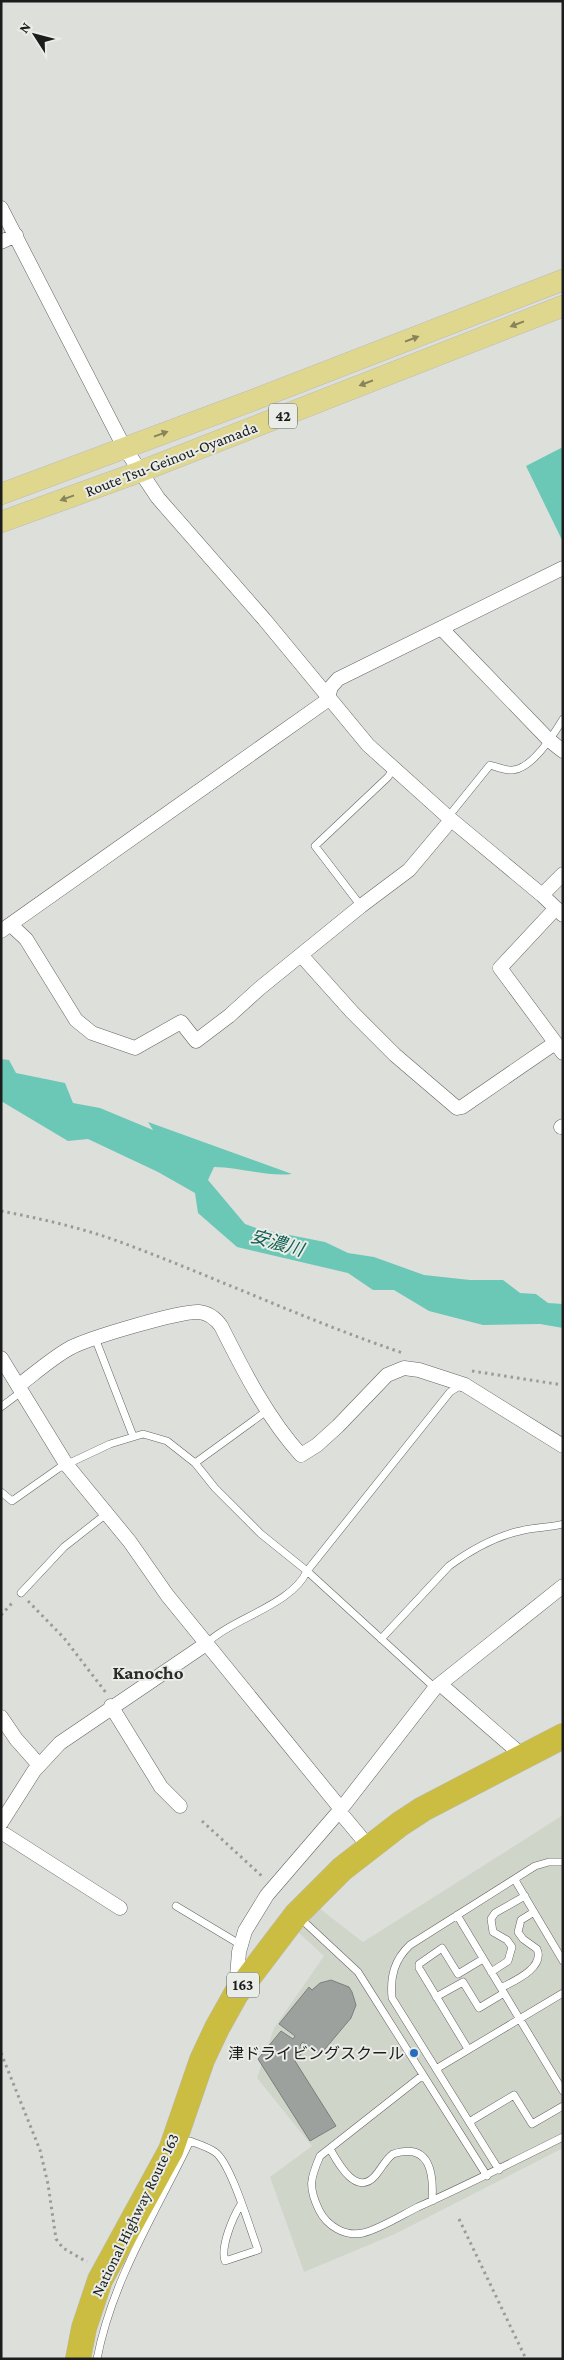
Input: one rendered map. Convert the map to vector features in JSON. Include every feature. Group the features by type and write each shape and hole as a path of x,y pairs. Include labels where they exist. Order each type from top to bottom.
{"highway":[{"name":"National Highway Route 163","path":"78,2359 84,2328 100,2280 170,2150 202,2060 217,2028 236,1994 296,1915 320,1890 368,1847 423,1808 563,1736"}],"main road":[{"name":"Route Tsu-Geinou-Oyamada","path":"1,494 256,399 563,280"},
{"name":"Route Tsu-Geinou-Oyamada","path":"1,522 139,472 563,306"}],"street":[{"path":"1,208 124,447 158,498 264,619 368,745 449,818 542,895 559,912 500,968 559,1048 470,1103 457,1108 389,1049 352,1012 301,955"},
{"path":"1,242 16,235"},
{"path":"449,818 416,863 196,1041 181,1022 135,1048 92,1033 76,1020 26,939 6,928 329,698 330,687 338,680 563,568"},
{"path":"441,628 549,740 563,751"},
{"path":"542,895 563,874"},
{"path":"19,1389 70,1348 95,1338 183,1314 200,1312 206,1314 221,1326 268,1409 287,1439 301,1455 338,1426 392,1372 404,1368 419,1370 462,1385 563,1446"},
{"path":"1,1358 66,1464 108,1515 206,1644 368,1847"},
{"path":"236,1994 241,1945 254,1916 274,1887 340,1810 438,1686 563,1586"},
{"path":"1,1823 39,1765 60,1743 113,1705 206,1644"},
{"path":"438,1686 524,1757"},
{"path":"113,1705 161,1787 180,1806"},
{"path":"1,1717 16,1739 39,1765"},
{"path":"1,1832 120,1908"}],"lane":[{"path":"449,818 490,765 512,770 519,768 549,740 563,719"},
{"path":"361,906 315,846 388,777 393,769"},
{"path":"95,1338 133,1436"},
{"path":"206,1644 214,1636 272,1605 304,1579 307,1571 450,1392 462,1385"},
{"path":"1,1407 19,1389"},
{"path":"195,1464 268,1409"},
{"path":"1,1492 12,1501 66,1464 133,1436 150,1435 167,1441 195,1464 215,1488 261,1534 307,1571 381,1638 438,1686"},
{"path":"20,1593 64,1547 101,1518 108,1515"},
{"path":"381,1638 449,1566 462,1557 494,1539 509,1534 563,1524"},
{"path":"499,2170 392,1998 391,1978 396,1962 402,1952 535,1866 549,1862 563,1862"},
{"path":"515,1880 563,1961"},
{"path":"491,1972 508,1961 512,1947 507,1940 493,1932 491,1919 495,1913 524,1896"},
{"path":"176,1906 241,1945"},
{"path":"436,1997 463,1982 479,2008 527,1972 537,1963 539,1952 536,1947 523,1939 518,1932 521,1920 534,1912"},
{"path":"296,1915 358,1972 486,2176"},
{"path":"458,1915 563,2091"},
{"path":"468,2050 419,1968 422,1961 442,1948 458,1974 483,1959"},
{"path":"436,2069 563,1993"},
{"path":"423,2075 320,2156 311,2175 311,2193 321,2214 340,2231 363,2233 499,2170 563,2137"},
{"path":"469,2122 514,2095 532,2124 563,2106"},
{"path":"97,2359 102,2331 115,2294 190,2141 216,2152 226,2164 241,2204 258,2250 225,2262 223,2255 233,2218 241,2204"},
{"path":"330,2149 346,2175 360,2182 367,2182 374,2177 393,2154 408,2151 419,2154 428,2162 430,2167 433,2180 432,2201"}],"path":[{"path":"1,1211 53,1222 122,1243 345,1334 407,1354"},
{"path":"463,1369 563,1385"},
{"path":"1,1615 20,1593 64,1638 113,1705"},
{"path":"202,1821 274,1887"},
{"path":"1,2053 40,2150 48,2184 56,2239 63,2248 87,2262"},
{"path":"460,2219 526,2359"}],"shaded area":[{"name":"津ドライビングスクール","path":"563,1815 563,2148 395,2234 304,2272 270,2177 312,2146 257,2078 274,2028 324,1956 297,1931 315,1905 363,1942"}],"water":[{"path":"563,447 563,542 526,466"},
{"name":"安濃川","path":"1,1059 9,1060 16,1073 65,1083 73,1103 100,1108 153,1130 148,1122 292,1174 282,1175 214,1167 208,1180 245,1224 259,1229 325,1242 348,1253 374,1257 424,1275 470,1280 503,1280 520,1293 536,1294 548,1303 563,1304 563,1328 540,1324 483,1325 429,1311 394,1290 373,1290 348,1273 237,1247 198,1213 195,1193 158,1172 88,1139 68,1141 1,1101"}],"building":[{"path":"331,1980 349,1987 356,2005 351,2018 320,2055 303,2042 300,2045 305,2050 295,2061 336,2126 310,2141 258,2059 281,2031 293,2039 295,2036 279,2024 309,1987 312,1990 320,1983"}],"place":[{"name":"津ドライビングスクール","path":"414,2053"}],"district":[{"name":"Kanocho","path":"148,1672"}]}
